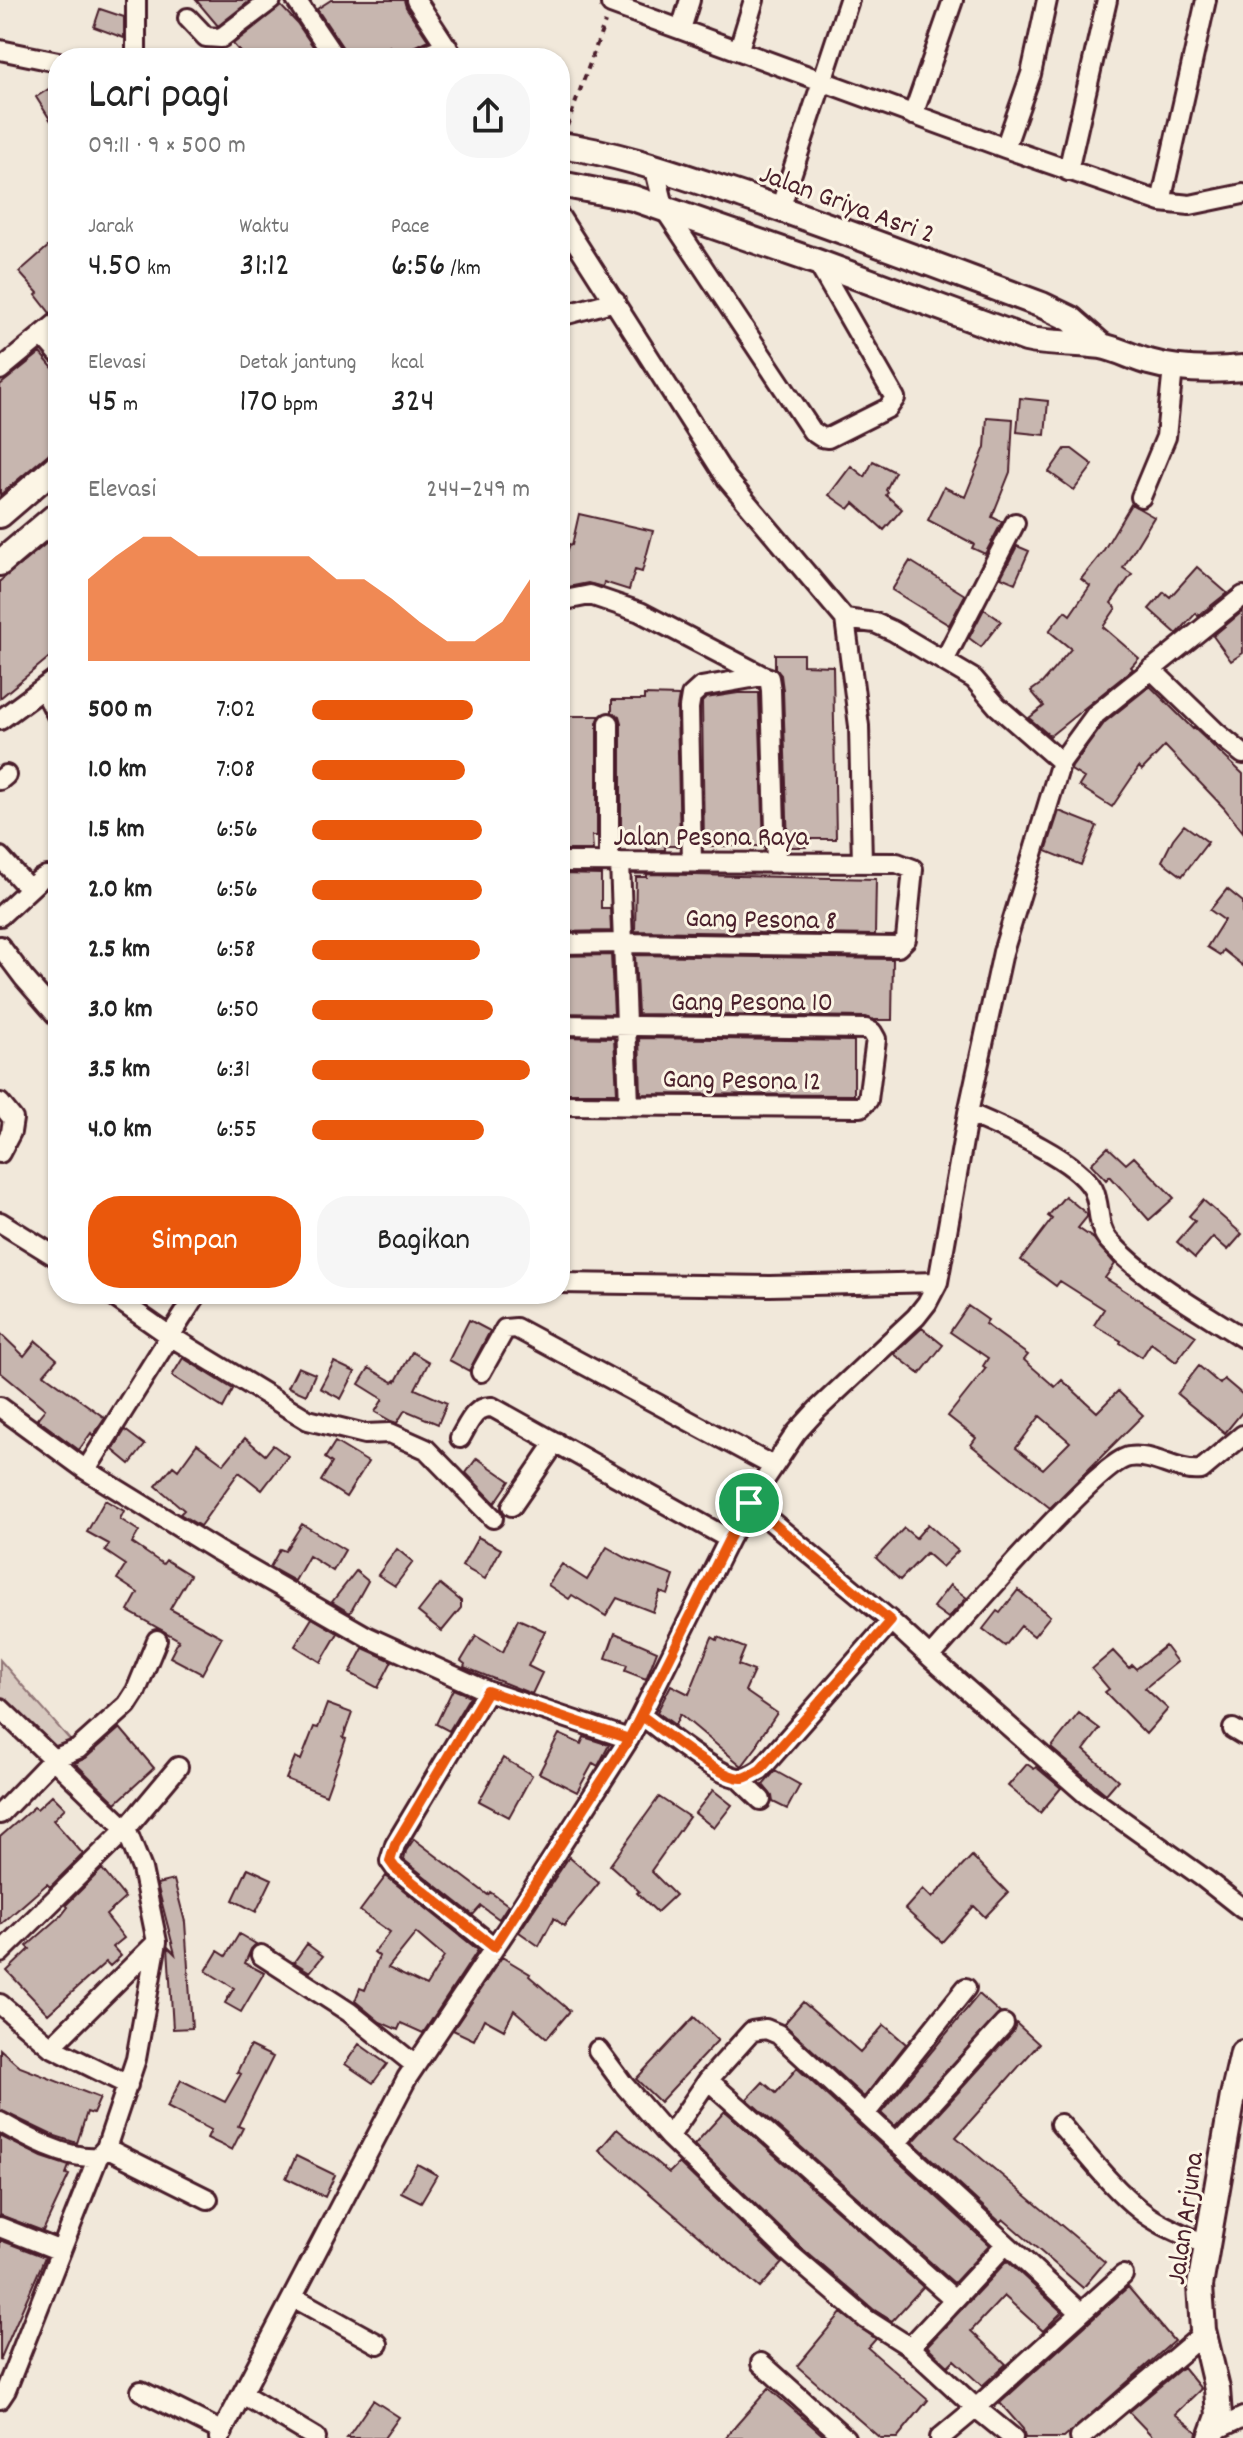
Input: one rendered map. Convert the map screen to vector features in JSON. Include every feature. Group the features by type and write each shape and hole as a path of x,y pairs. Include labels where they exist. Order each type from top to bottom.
{"street":[{"path":"136,0 136,48"},
{"path":"188,18 206,37 221,38 271,0"},
{"path":"296,0 328,48"},
{"path":"416,0 447,48"},
{"path":"681,29 690,0"},
{"path":"739,49 754,0"},
{"path":"780,209 849,0"},
{"path":"913,115 953,0"},
{"path":"1005,148 1031,74 1047,0"},
{"path":"1068,171 1107,0"},
{"path":"1161,202 1206,0"},
{"path":"612,2 913,115 1161,202 1190,205 1243,194"},
{"path":"1,52 48,60"},
{"name":"Jalan Griya Asri 2","path":"570,147 616,155 780,209 1058,311 1102,346"},
{"path":"655,169 664,206 812,431 828,438 888,408 895,398 817,262"},
{"name":"Jalan Griya Asri 2","path":"570,186 664,206 1026,339 1058,345 1102,346 1173,368 1243,368"},
{"path":"570,232 727,479 845,619 859,726 862,863"},
{"path":"570,313 615,301"},
{"path":"0,370 48,330"},
{"path":"42,335 48,342"},
{"path":"1141,497 1166,437 1173,368"},
{"path":"0,515 48,474"},
{"path":"0,563 48,522"},
{"path":"944,661 1015,523"},
{"path":"570,599 590,595 640,612 766,678"},
{"path":"141,2391 221,2435 415,2065 629,1739 749,1503 796,1433 927,1303 938,1282 968,1113 1003,952 1061,762 1096,714 1243,596"},
{"path":"845,619 884,627 976,681 997,706 1061,762"},
{"path":"1151,669 1243,754"},
{"path":"692,862 691,696 701,687 766,678"},
{"path":"766,678 776,863"},
{"path":"0,720 48,684"},
{"path":"609,723 615,862 624,943 629,1105"},
{"path":"0,857 29,889"},
{"name":"Jalan Pesona Raya","path":"570,862 897,863 913,869 906,939 898,947"},
{"path":"0,916 48,876"},
{"name":"Gang Pesona 8","path":"570,944 898,947"},
{"path":"0,946 48,1006"},
{"name":"Gang Pesona 10","path":"570,1025 870,1030 874,1036 868,1100 863,1106 853,1108"},
{"path":"0,1103 13,1119 11,1132 0,1153"},
{"name":"Gang Pesona 12","path":"570,1105 853,1108"},
{"path":"968,1113 1023,1137 1055,1155 1081,1176 1094,1192 1102,1230 1110,1243 1162,1286 1243,1338"},
{"path":"0,1222 48,1252"},
{"path":"570,1283 770,1286 938,1282"},
{"path":"124,1304 170,1336 308,1420 365,1434 390,1433 426,1449 493,1518"},
{"path":"86,1470 191,1304"},
{"path":"481,1372 505,1329 516,1328 773,1466"},
{"path":"0,1407 86,1470 216,1550 368,1637 487,1691 629,1739"},
{"path":"460,1438 476,1413 488,1407 729,1539"},
{"path":"930,1657 994,1585 1113,1464 1137,1456 1180,1469 1201,1470 1243,1435"},
{"path":"512,1506 556,1442"},
{"path":"749,1503 891,1621 1087,1795 1243,1909"},
{"path":"738,1778 751,1776 760,1770 891,1621"},
{"path":"0,1814 53,1759 78,1749 131,1700 157,1640"},
{"path":"487,1691 395,1845 390,1861 494,1947"},
{"path":"0,1708 126,1829 142,1869 157,1942 145,1999 143,2029 128,2085 0,2399"},
{"path":"642,1716 717,1769 738,1778 761,1800"},
{"path":"0,1953 126,1829 178,1767"},
{"path":"51,2047 157,1942"},
{"path":"261,1955 349,2012 415,2065"},
{"path":"865,2114 966,1988"},
{"path":"0,2004 51,2047 128,2085"},
{"path":"896,2143 1004,2024"},
{"path":"669,2137 708,2080 752,2031 766,2029 778,2034 1080,2312"},
{"path":"598,2050 669,2137 789,2253 866,2319 910,2347 1013,2438"},
{"name":"Jalan Arjuna","path":"1213,2434 1219,2416 1217,2389 1203,2330 1200,2286 1243,2053"},
{"path":"708,2080 954,2299"},
{"path":"0,2122 73,2156 84,2159 102,2152 208,2199"},
{"path":"1060,2124 1141,2211 1206,2245"},
{"path":"0,2227 61,2251"},
{"path":"910,2347 1006,2244"},
{"path":"940,2438 1123,2275"},
{"path":"293,2297 378,2344"},
{"path":"1080,2438 1195,2341 1203,2330"},
{"path":"761,2363 845,2438"},
{"path":"244,2395 316,2438"},
{"path":"1213,2434 1243,2417"}],"path":[{"path":"570,118 612,2"}],"shaded area":[{"path":"0,1660 78,1749 53,1759 0,1708"}],"building":[{"path":"196,0 251,0 218,26"},
{"path":"331,0 404,0 428,40 411,48 343,48 317,9"},
{"path":"281,6 314,48 236,48 233,44"},
{"path":"100,9 124,17 124,38 94,27"},
{"path":"48,89 48,116 36,97"},
{"path":"48,247 48,310 36,295 38,293 19,272"},
{"path":"40,353 48,362 48,454 0,495 0,385"},
{"path":"1020,398 1048,401 1045,435 1017,432"},
{"path":"987,417 1013,419 1010,472 992,517 1002,522 985,554 972,548 974,544 928,520 944,487 965,497 985,447"},
{"path":"1065,449 1072,449 1093,465 1074,490 1049,472"},
{"path":"873,461 895,472 886,495 902,509 884,530 854,503 849,509 829,495 851,466 865,477"},
{"path":"1131,504 1154,517 1123,568 1132,574 1111,603 1116,608 1103,627 1139,658 1131,667 1133,669 1050,736 1029,718 1044,706 1031,691 1042,683 1071,649 1049,631 1065,611 1070,615 1090,586 1081,579 1102,553"},
{"path":"579,514 653,531 642,572 635,570 629,590 604,582 603,587 588,583 570,587 572,545"},
{"path":"48,542 48,658 0,698 0,581"},
{"path":"1017,546 1029,551 1015,583 1001,577"},
{"path":"910,561 965,595 949,625 892,590"},
{"path":"1197,567 1227,593 1198,616 1196,613 1177,634 1149,609 1164,592 1170,597"},
{"path":"984,609 1001,621 981,647 969,638"},
{"path":"1243,611 1243,653 1231,661 1213,636"},
{"path":"775,654 803,654 803,665 833,666 836,839 806,839 806,847 788,847 783,690 781,675 775,668"},
{"path":"1150,686 1243,774 1243,832 1165,746 1142,770 1139,767 1112,807 1079,786 1084,778 1071,770 1072,767 1105,722"},
{"path":"759,693 764,846 704,846 702,702 706,698"},
{"path":"644,695 679,696 680,846 665,846 665,850 647,850 647,835 621,835 621,723 619,716 612,712 612,700 644,700"},
{"path":"570,716 600,716 597,723 597,836 592,836 593,850 570,850"},
{"path":"1059,811 1097,826 1081,865 1046,851"},
{"path":"1184,825 1208,842 1182,876 1162,861"},
{"path":"570,874 601,875 601,908 610,908 611,931 570,932"},
{"path":"647,874 876,879 875,935 635,931 636,877 647,877"},
{"path":"1227,889 1243,902 1243,966 1223,950 1220,955 1207,947 1224,920 1210,910"},
{"path":"611,955 614,1014 570,1013 570,956"},
{"path":"635,955 893,959 892,1020 638,1014"},
{"path":"570,1037 614,1038 617,1093 570,1093"},
{"path":"639,1038 854,1041 854,1095 641,1094"},
{"path":"1108,1147 1126,1164 1134,1157 1174,1198 1149,1220 1110,1176 1106,1180 1091,1164"},
{"path":"1065,1196 1087,1214 1078,1228 1094,1239 1115,1264 1105,1278 1196,1336 1176,1362 1151,1343 1142,1357 1120,1343 1094,1325 1104,1309 1060,1281 1056,1286 1021,1260 1052,1219 1048,1216"},
{"path":"1203,1200 1242,1234 1228,1250 1213,1237 1195,1258 1177,1242 1195,1221 1189,1216"},
{"path":"968,1306 988,1320 985,1324 1028,1355 1024,1360 1055,1387 1062,1380 1097,1412 1118,1391 1143,1415 1050,1508 971,1445 976,1438 948,1416 986,1368 983,1366 988,1358 950,1332","holes":["1040,1416 1070,1442 1043,1469 1016,1448"]},
{"path":"469,1320 490,1331 469,1371 449,1360"},
{"path":"922,1328 943,1345 920,1374 894,1354"},
{"path":"0,1333 24,1356 36,1341 57,1359 44,1374 105,1418 79,1450 37,1419 45,1409 0,1372"},
{"path":"412,1352 429,1362 415,1389 447,1403 438,1424 405,1410 397,1423 391,1421 375,1412 383,1399 359,1384 369,1368 396,1381"},
{"path":"183,1358 233,1389 223,1408 172,1376"},
{"path":"334,1362 355,1372 341,1399 320,1388"},
{"path":"1199,1366 1220,1384 1224,1379 1243,1395 1243,1411 1225,1433 1177,1394"},
{"path":"298,1367 315,1374 306,1395 288,1387"},
{"path":"125,1430 145,1445 130,1464 113,1450"},
{"path":"245,1438 265,1455 273,1445 288,1456 262,1490 239,1472 200,1526 180,1514 184,1510 156,1486 173,1466 178,1470 197,1444 224,1464"},
{"path":"335,1442 368,1462 346,1497 321,1481 332,1463 325,1458"},
{"path":"477,1458 510,1481 495,1503 466,1473"},
{"path":"105,1500 124,1511 120,1519 139,1531 132,1543 163,1564 166,1560 190,1575 170,1609 222,1637 202,1674 170,1657 179,1640 128,1611 138,1593 117,1579 126,1565 105,1551 109,1544 87,1532"},
{"path":"302,1524 345,1550 333,1571 309,1556 295,1581 270,1567 280,1549 285,1551"},
{"path":"928,1524 958,1551 942,1567 926,1553 900,1580 876,1558 904,1528 916,1538"},
{"path":"478,1537 501,1549 485,1579 462,1566"},
{"path":"607,1547 628,1559 674,1576 668,1595 660,1592 653,1612 617,1598 606,1616 572,1595 569,1599 548,1585 562,1564 587,1580"},
{"path":"397,1549 413,1562 395,1586 378,1575"},
{"path":"356,1571 368,1581 350,1613 332,1602"},
{"path":"440,1584 461,1601 461,1608 442,1631 418,1612"},
{"path":"950,1585 967,1598 948,1618 933,1607"},
{"path":"1018,1590 1050,1616 1034,1636 1021,1626 1005,1646 983,1629"},
{"path":"312,1618 338,1633 321,1662 295,1646"},
{"path":"518,1619 545,1631 528,1666 542,1673 532,1694 464,1667 461,1661 476,1636 503,1652"},
{"path":"615,1633 657,1651 646,1679 625,1671 627,1665 606,1658"},
{"path":"712,1637 745,1648 738,1665 754,1671 745,1691 777,1713 742,1766 680,1714 675,1725 657,1712 671,1685 689,1694"},
{"path":"1165,1646 1177,1662 1145,1688 1168,1709 1146,1734 1105,1692 1109,1689 1092,1669 1113,1651 1129,1668 1132,1665 1136,1669"},
{"path":"363,1648 392,1661 378,1688 350,1673"},
{"path":"453,1689 470,1696 449,1731 436,1724"},
{"path":"327,1704 352,1713 326,1795 286,1779 295,1757 301,1760"},
{"path":"1079,1713 1100,1729 1084,1750 1118,1780 1106,1794 1051,1748"},
{"path":"120,1728 154,1768 116,1803 75,1763 86,1758"},
{"path":"559,1734 581,1744 584,1737 609,1745 598,1766 593,1763 577,1792 539,1773"},
{"path":"503,1758 532,1775 509,1817 479,1801"},
{"path":"1027,1764 1034,1769 1036,1767 1061,1788 1040,1813 1008,1786"},
{"path":"775,1771 800,1785 787,1809 773,1802 763,1785"},
{"path":"713,1790 732,1805 714,1828 695,1813"},
{"path":"52,1795 65,1808 53,1820 83,1854 50,1887 47,1884 0,1925 0,1837"},
{"path":"659,1797 689,1817 651,1871 675,1895 657,1912 610,1865"},
{"path":"414,1839 488,1895 490,1892 508,1905 499,1919 481,1906 473,1915 404,1860"},
{"path":"972,1856 1008,1893 985,1917 974,1906 942,1942 905,1909 923,1889 932,1898"},
{"path":"569,1857 599,1883 564,1926 554,1918 539,1946 519,1932"},
{"path":"248,1868 272,1879 256,1912 233,1900"},
{"path":"102,1869 125,1898 106,1915 124,1938 113,1947 121,1956 110,1966 106,1962 48,2014 7,1971 30,1949 27,1946 61,1916 68,1907 66,1905"},
{"path":"386,1876 478,1950 423,2033 401,2023 398,2030 380,2022 355,2001 360,1988 365,1990 379,1956 374,1952 390,1932 360,1911","holes":["416,1933 444,1957 426,1986 388,1968"]},
{"path":"174,1880 185,1922 192,2028 173,2029 168,1947 175,1954 157,1884"},
{"path":"239,1934 256,1944 245,1963 264,1973 241,2012 225,2003 234,1988 206,1971 218,1951 226,1956"},
{"path":"307,1944 323,1956 310,1972 294,1962"},
{"path":"502,1957 530,1974 570,2011 547,2038 514,2010 504,2030 484,2019 474,2040 453,2030"},
{"path":"979,1994 1000,2013 895,2126 881,2113"},
{"path":"803,2002 860,2052 884,2025 906,2044 864,2097 784,2024"},
{"path":"694,2017 718,2040 660,2102 636,2079"},
{"path":"1016,2023 1039,2044 956,2137 1105,2262 1083,2288 1003,2219 1000,2222 913,2142 1013,2032"},
{"path":"359,2044 387,2064 373,2083 345,2064"},
{"path":"250,2046 273,2057 238,2126 243,2128 232,2150 207,2138 211,2130 167,2107 181,2080 225,2102 241,2074 237,2072"},
{"path":"0,2049 20,2067 100,2098 93,2114 87,2112 77,2143 52,2135 0,2110"},
{"path":"797,2068 989,2245 954,2283 747,2099 763,2082 776,2093"},
{"path":"725,2111 923,2287 892,2321 873,2309 797,2244 694,2145"},
{"path":"617,2129 669,2173 679,2163 782,2263 760,2288 599,2150"},
{"path":"0,2136 42,2157 69,2166 66,2174 69,2175 43,2231 0,2215"},
{"path":"296,2156 335,2175 325,2197 286,2178"},
{"path":"417,2164 437,2175 421,2202 401,2192"},
{"path":"0,2240 45,2257 0,2360"},
{"path":"1007,2261 1062,2312 1043,2331 1004,2296 971,2331 1006,2364 982,2386 954,2360 948,2366 927,2346"},
{"path":"1128,2287 1174,2341 1064,2438 1025,2438 1023,2429 1000,2403"},
{"path":"841,2313 876,2339 868,2348 928,2400 897,2438 880,2438 797,2366"},
{"path":"1183,2367 1201,2389 1175,2414 1197,2432 1196,2438 1154,2438 1129,2412"},
{"path":"769,2388 779,2397 826,2438 725,2438"},
{"path":"373,2400 399,2417 384,2438 347,2438"}],"route":[{"path":"749,1503 629,1739 494,1947 390,1861 395,1845 487,1691 629,1739 642,1716 717,1769 744,1778 760,1770 891,1621 749,1503"}]}
